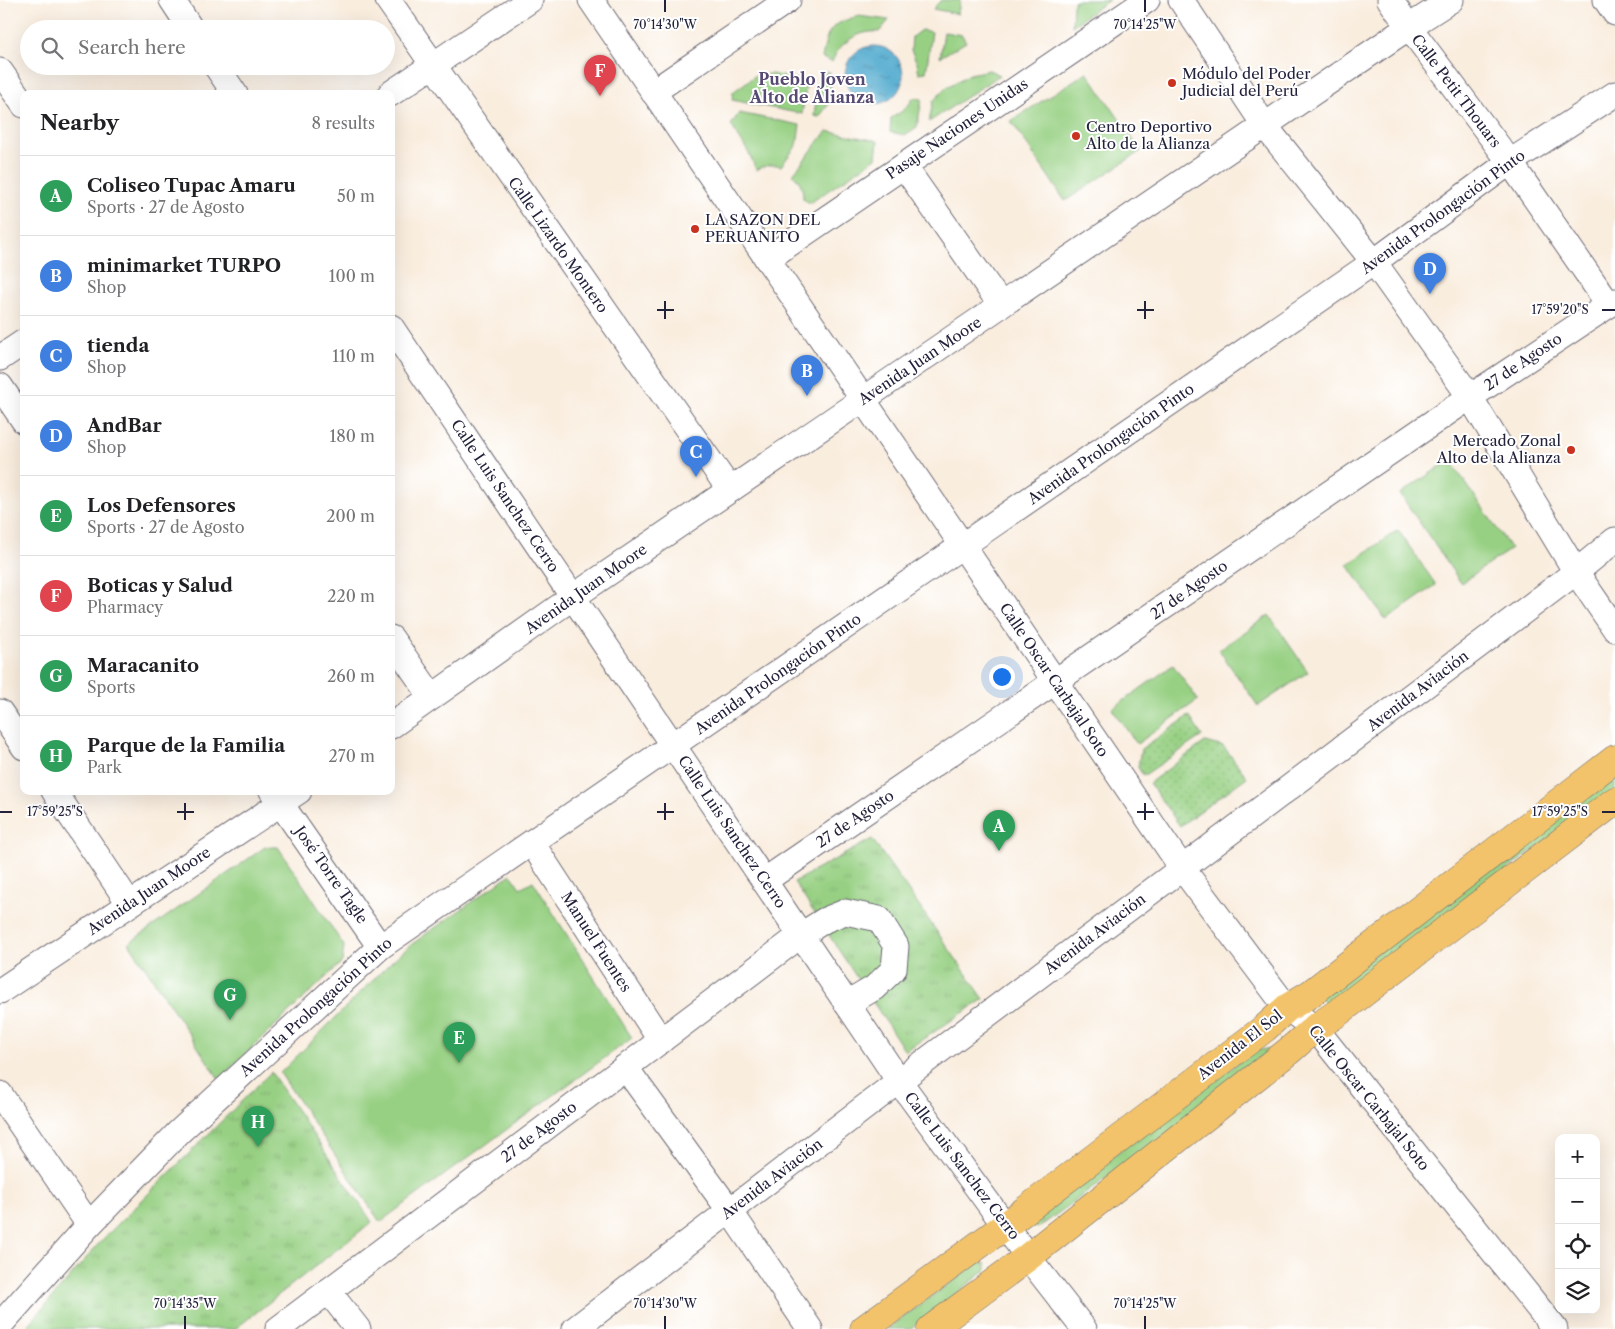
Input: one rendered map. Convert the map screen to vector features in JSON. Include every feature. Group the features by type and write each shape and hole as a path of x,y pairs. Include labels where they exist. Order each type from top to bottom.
{"main road":[{"name":"Avenida El Sol","path":"864,1329 1006,1225 1266,1028 1286,1008 1310,994 1615,760"},
{"path":"931,1329 1028,1256 1290,1050 1315,1028 1336,1014 1615,800"}],"street":[{"path":"172,0 185,20"},
{"name":"Calle Lizardo Montero","path":"388,0 730,490"},
{"path":"395,91 530,0"},
{"name":"Calle Oscar Carbajal Soto","path":"591,0 1182,868 1286,1008 1315,1028 1555,1329"},
{"path":"654,92 788,0"},
{"name":"Pasaje Naciones Unidas","path":"767,259 1147,0"},
{"path":"1181,0 1265,126 1374,262 1470,397 1576,572 1615,629"},
{"name":"Calle Petit Thouars","path":"1390,0 1612,303"},
{"name":"Avenida Juan Moore","path":"395,723 573,597 1408,27 1452,0"},
{"path":"1606,0 1615,13"},
{"path":"0,71 20,99"},
{"path":"222,75 231,90"},
{"name":"Avenida Prolongación Pinto","path":"0,1325 89,1225 179,1132 380,947 1374,262 1510,162 1615,94"},
{"path":"904,166 1001,305"},
{"name":"27 de Agosto","path":"764,881 1470,397 1612,303"},
{"name":"Calle Luis Sanchez Cerro","path":"395,333 899,1081 1084,1329"},
{"path":"0,358 20,345"},
{"path":"0,386 20,415"},
{"name":"Avenida Aviación","path":"575,1329 899,1081 1576,572 1615,540"},
{"path":"395,644 432,697"},
{"path":"0,712 20,741"},
{"path":"57,795 129,903"},
{"name":"Avenida Juan Moore","path":"0,991 284,796"},
{"name":"José Torre Tagle","path":"284,796 380,947"},
{"name":"Manuel Fuentes","path":"532,843 661,1041"},
{"path":"801,935 824,920 845,912 879,918 896,946 894,969 874,988 847,1004"},
{"name":"27 de Agosto","path":"278,1329 801,935"},
{"path":"625,1067 730,1211 810,1329"},
{"path":"0,1094 89,1225"},
{"path":"328,1291 358,1329"}],"green space":[{"path":"941,0 960,0 958,14 933,9"},
{"path":"1075,0 1109,0 1072,26"},
{"path":"858,16 889,20 879,32 864,33 850,39 839,49 832,62 822,58 826,40 831,30 841,22"},
{"path":"921,30 932,32 926,72 919,73 911,50 912,37"},
{"path":"944,32 962,35 966,42 940,57"},
{"path":"989,70 1000,75 929,122 933,101 947,87 970,74"},
{"path":"820,72 830,72 830,84 834,97 819,117 814,116"},
{"name":"Centro Deportivo Alto de la Alianza","path":"1087,72 1141,151 1065,201 1011,121"},
{"path":"771,74 807,81 802,114 732,100 733,92 756,75"},
{"path":"913,98 922,99 917,127 905,135 890,132 891,118 904,110"},
{"path":"739,113 800,125 797,145 781,166 769,165 756,170 750,155 731,125"},
{"path":"827,131 878,141 876,158 810,203 803,199 801,185 793,174"},
{"path":"1450,460 1511,549 1461,583 1400,494"},
{"path":"1398,530 1436,585 1386,620 1348,565"},
{"path":"1269,615 1308,672 1258,706 1219,650"},
{"path":"1173,665 1198,700 1137,744 1112,709"},
{"path":"1189,716 1202,736 1143,776 1138,767 1141,749"},
{"path":"1205,742 1224,747 1247,777 1180,826 1149,783"},
{"path":"1615,767 1615,789 1328,1004 1319,997"},
{"path":"872,839 984,999 905,1051 794,882"},
{"path":"265,847 278,847 344,946 342,962 219,1079 129,943"},
{"path":"511,874 520,888 533,881 632,1038 380,1222 280,1073 392,961 412,944"},
{"path":"1267,1049 1268,1056 1182,1123 1038,1228 1029,1225 1030,1217 1255,1050"},
{"path":"271,1072 372,1222 235,1329 25,1329 102,1240"},
{"path":"979,1262 986,1264 986,1270 911,1329 887,1329"}],"water":[{"path":"868,46 880,46 890,50 899,59 903,81 895,96 880,104 868,104 858,100 849,91 845,81 845,69 849,59 858,50"}],"place":[{"name":"Módulo del Poder Judicial del Perú","path":"1172,83"},
{"name":"Boticas y Salud","path":"600,96"},
{"name":"Centro Deportivo Alto de la Alianza","path":"1076,136"},
{"name":"LA SAZON DEL PERUANITO","path":"695,229"},
{"name":"AndBar","path":"1430,294"},
{"name":"minimarket TURPO","path":"807,396"},
{"name":"Mercado Zonal Alto de la Alianza","path":"1571,450"},
{"name":"tienda","path":"696,477"},
{"name":"Coliseo Tupac Amaru","path":"999,851"},
{"name":"Maracanito","path":"230,1020"},
{"name":"Los Defensores","path":"459,1063"},
{"name":"Parque de la Familia","path":"258,1147"}],"district":[{"name":"Pueblo Joven Alto de Alianza","path":"812,88"}]}
